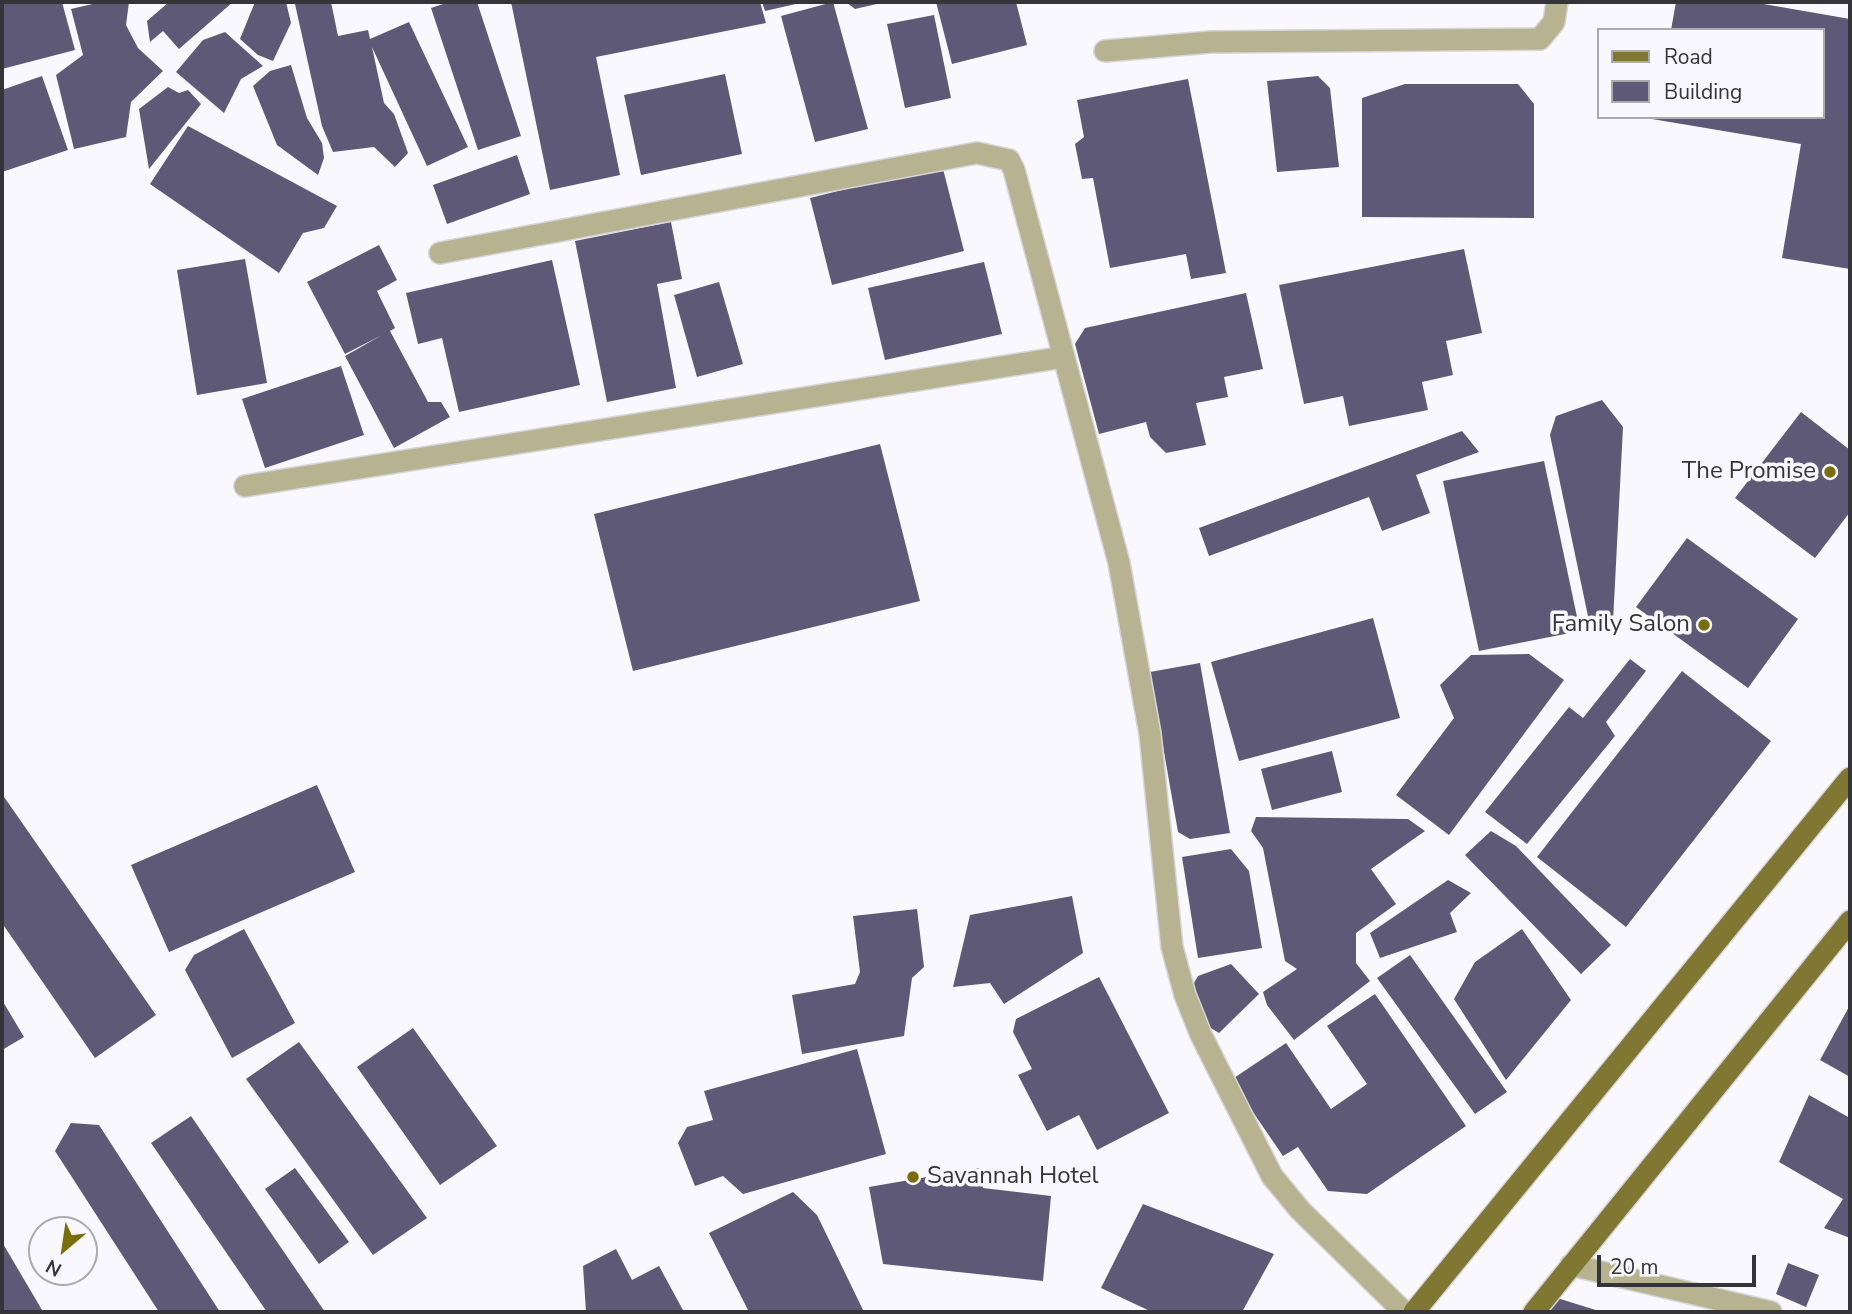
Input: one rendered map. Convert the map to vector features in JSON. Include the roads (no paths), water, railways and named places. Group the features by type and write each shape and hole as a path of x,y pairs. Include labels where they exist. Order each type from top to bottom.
{"main road":[{"path":"1414,1312 1850,778"},
{"path":"1534,1312 1850,921"}],"street":[{"path":"1105,51 1211,43 1541,39 1554,22 1557,2"},
{"path":"440,253 977,153 1009,160 1014,170 1119,563 1150,734 1172,947 1185,995 1201,1035 1272,1176 1300,1210 1404,1312"},
{"path":"244,486 1064,357"},
{"path":"1571,1265 1771,1312"}],"place":[{"name":"The Promise","path":"1830,472"},
{"name":"Family Salon","path":"1704,625"},
{"name":"Savannah Hotel","path":"913,1177"}]}
